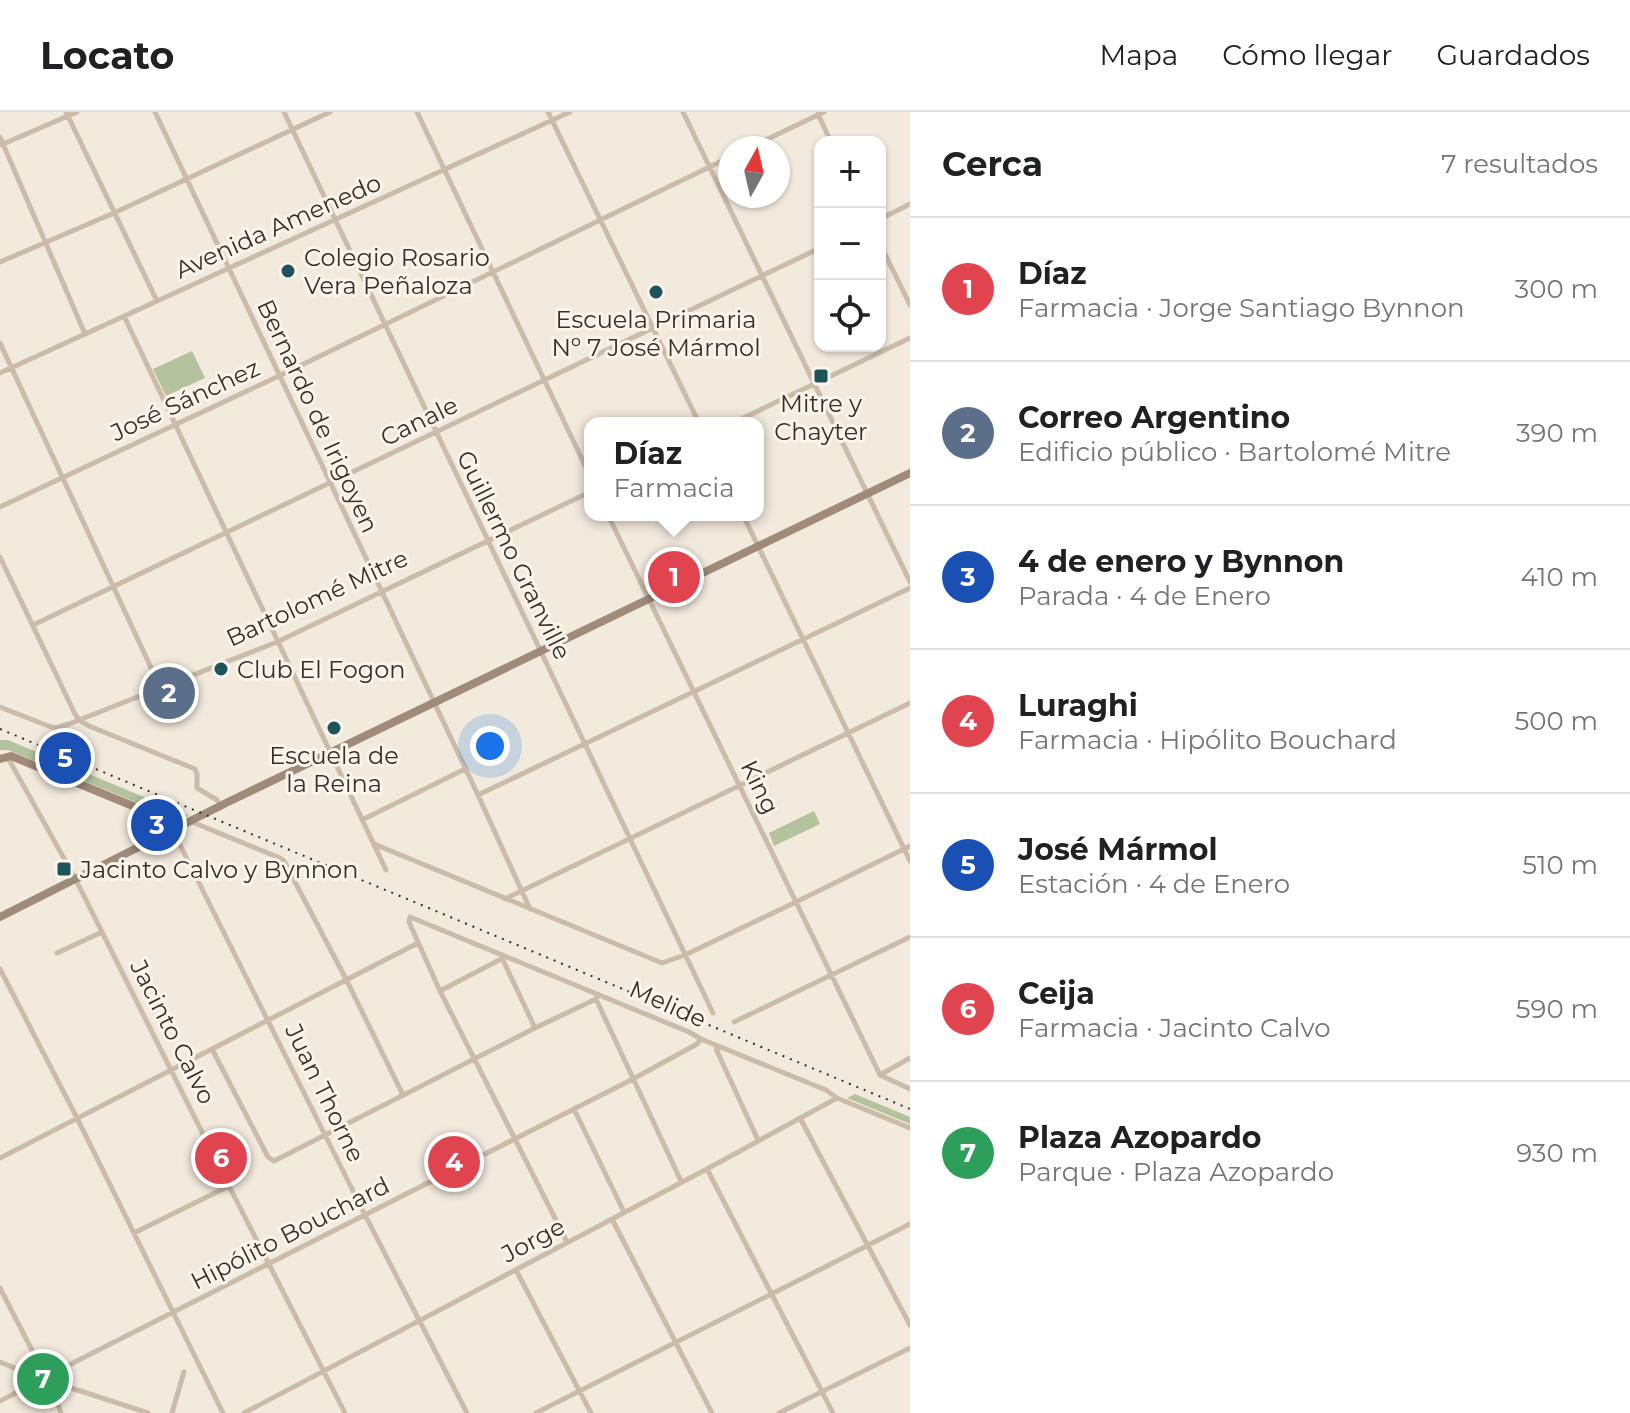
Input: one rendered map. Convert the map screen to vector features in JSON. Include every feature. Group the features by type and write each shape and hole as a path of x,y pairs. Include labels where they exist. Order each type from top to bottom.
{"street":[{"path":"2,145 77,112"},
{"name":"Bernardo de Irigoyen","path":"155,112 530,909"},
{"name":"Guillermo Granville","path":"284,112 713,1013"},
{"path":"0,262 114,213 330,112"},
{"path":"417,112 584,463"},
{"path":"548,112 696,417"},
{"name":"Avenida Amenedo","path":"0,373 570,112"},
{"path":"683,112 910,582"},
{"path":"773,136 820,113 829,136"},
{"path":"67,114 157,301"},
{"path":"0,137 85,334"},
{"name":"José Sánchez","path":"0,507 386,325 718,163"},
{"path":"886,216 910,204"},
{"name":"Canale","path":"33,625 814,251"},
{"path":"886,256 910,305"},
{"path":"124,316 386,870"},
{"path":"745,417 910,338"},
{"path":"0,343 160,687"},
{"path":"0,917 221,806 910,473"},
{"name":"Bartolomé Mitre","path":"0,707 56,728 79,720 277,642 584,495"},
{"name":"King","path":"611,521 880,1075"},
{"path":"746,521 847,733 907,848 910,861"},
{"path":"0,557 79,720 195,769 197,788 221,806"},
{"path":"0,575 7,572"},
{"path":"478,795 910,588"},
{"path":"504,899 910,703"},
{"path":"3,757 143,810 176,829"},
{"name":"Jacinto Calvo","path":"3,757 76,880 345,1413"},
{"path":"362,820 465,769"},
{"path":"191,821 284,861 403,1095"},
{"name":"Juan Thorne","path":"176,829 365,1215 467,1413"},
{"path":"373,843 658,963 685,955 907,848"},
{"name":"Melide","path":"418,943 409,922 410,917 689,1032 910,1128"},
{"path":"57,953 102,932"},
{"path":"734,1022 910,937"},
{"path":"0,1158 418,943 567,1242"},
{"path":"440,991 503,957 535,1028"},
{"path":"0,969 223,1413"},
{"path":"212,1049 268,1157 274,1161 597,996 681,1181"},
{"name":"Hipólito Bouchard","path":"63,1368 633,1079 701,1039"},
{"path":"716,1045 758,1140"},
{"path":"880,1075 910,1058"},
{"path":"880,1075 910,1089"},
{"name":"Jorge","path":"244,1413 837,1098"},
{"path":"574,1109 624,1212"},
{"path":"800,1118 910,1325"},
{"path":"707,1169 833,1413"},
{"path":"134,1233 229,1186"},
{"path":"612,1219 712,1413"},
{"path":"536,1413 910,1224"},
{"path":"516,1270 591,1413"},
{"path":"0,1288 36,1359"},
{"path":"779,1413 910,1348"},
{"path":"48,1358 63,1368 65,1386 56,1399 42,1403 30,1398 23,1389 22,1371 29,1362 48,1358"},
{"path":"0,1362 22,1371"},
{"path":"172,1413 184,1372"},
{"path":"65,1386 148,1413"},
{"path":"0,1401 23,1389"},
{"path":"56,1399 61,1413"}],"green space":[{"path":"192,351 205,378 166,396 153,369"},
{"path":"0,740 8,740 189,816 177,819 8,750 0,750"},
{"path":"814,811 820,824 774,846 769,833"},
{"path":"855,1094 910,1117 910,1124 847,1098"},
{"path":"43,1362 55,1367 60,1379 55,1391 43,1396 31,1391 26,1379 31,1367"}],"railway":[{"path":"0,729 910,1109"}],"place":[{"name":"Colegio Rosario Vera Peñaloza","path":"288,271"},
{"name":"Escuela Primaria Nº 7 José Mármol","path":"656,292"},
{"name":"Mitre y Chayter","path":"821,376"},
{"name":"Díaz","path":"674,577"},
{"name":"Club El Fogon","path":"221,669"},
{"name":"Correo Argentino","path":"169,693"},
{"name":"Escuela de la Reina","path":"334,728"},
{"name":"José Mármol","path":"65,758"},
{"name":"4 de enero y Bynnon","path":"157,825"},
{"name":"Jacinto Calvo y Bynnon","path":"64,869"},
{"name":"Ceija","path":"221,1158"},
{"name":"Luraghi","path":"454,1162"},
{"name":"Plaza Azopardo","path":"43,1379"}]}
